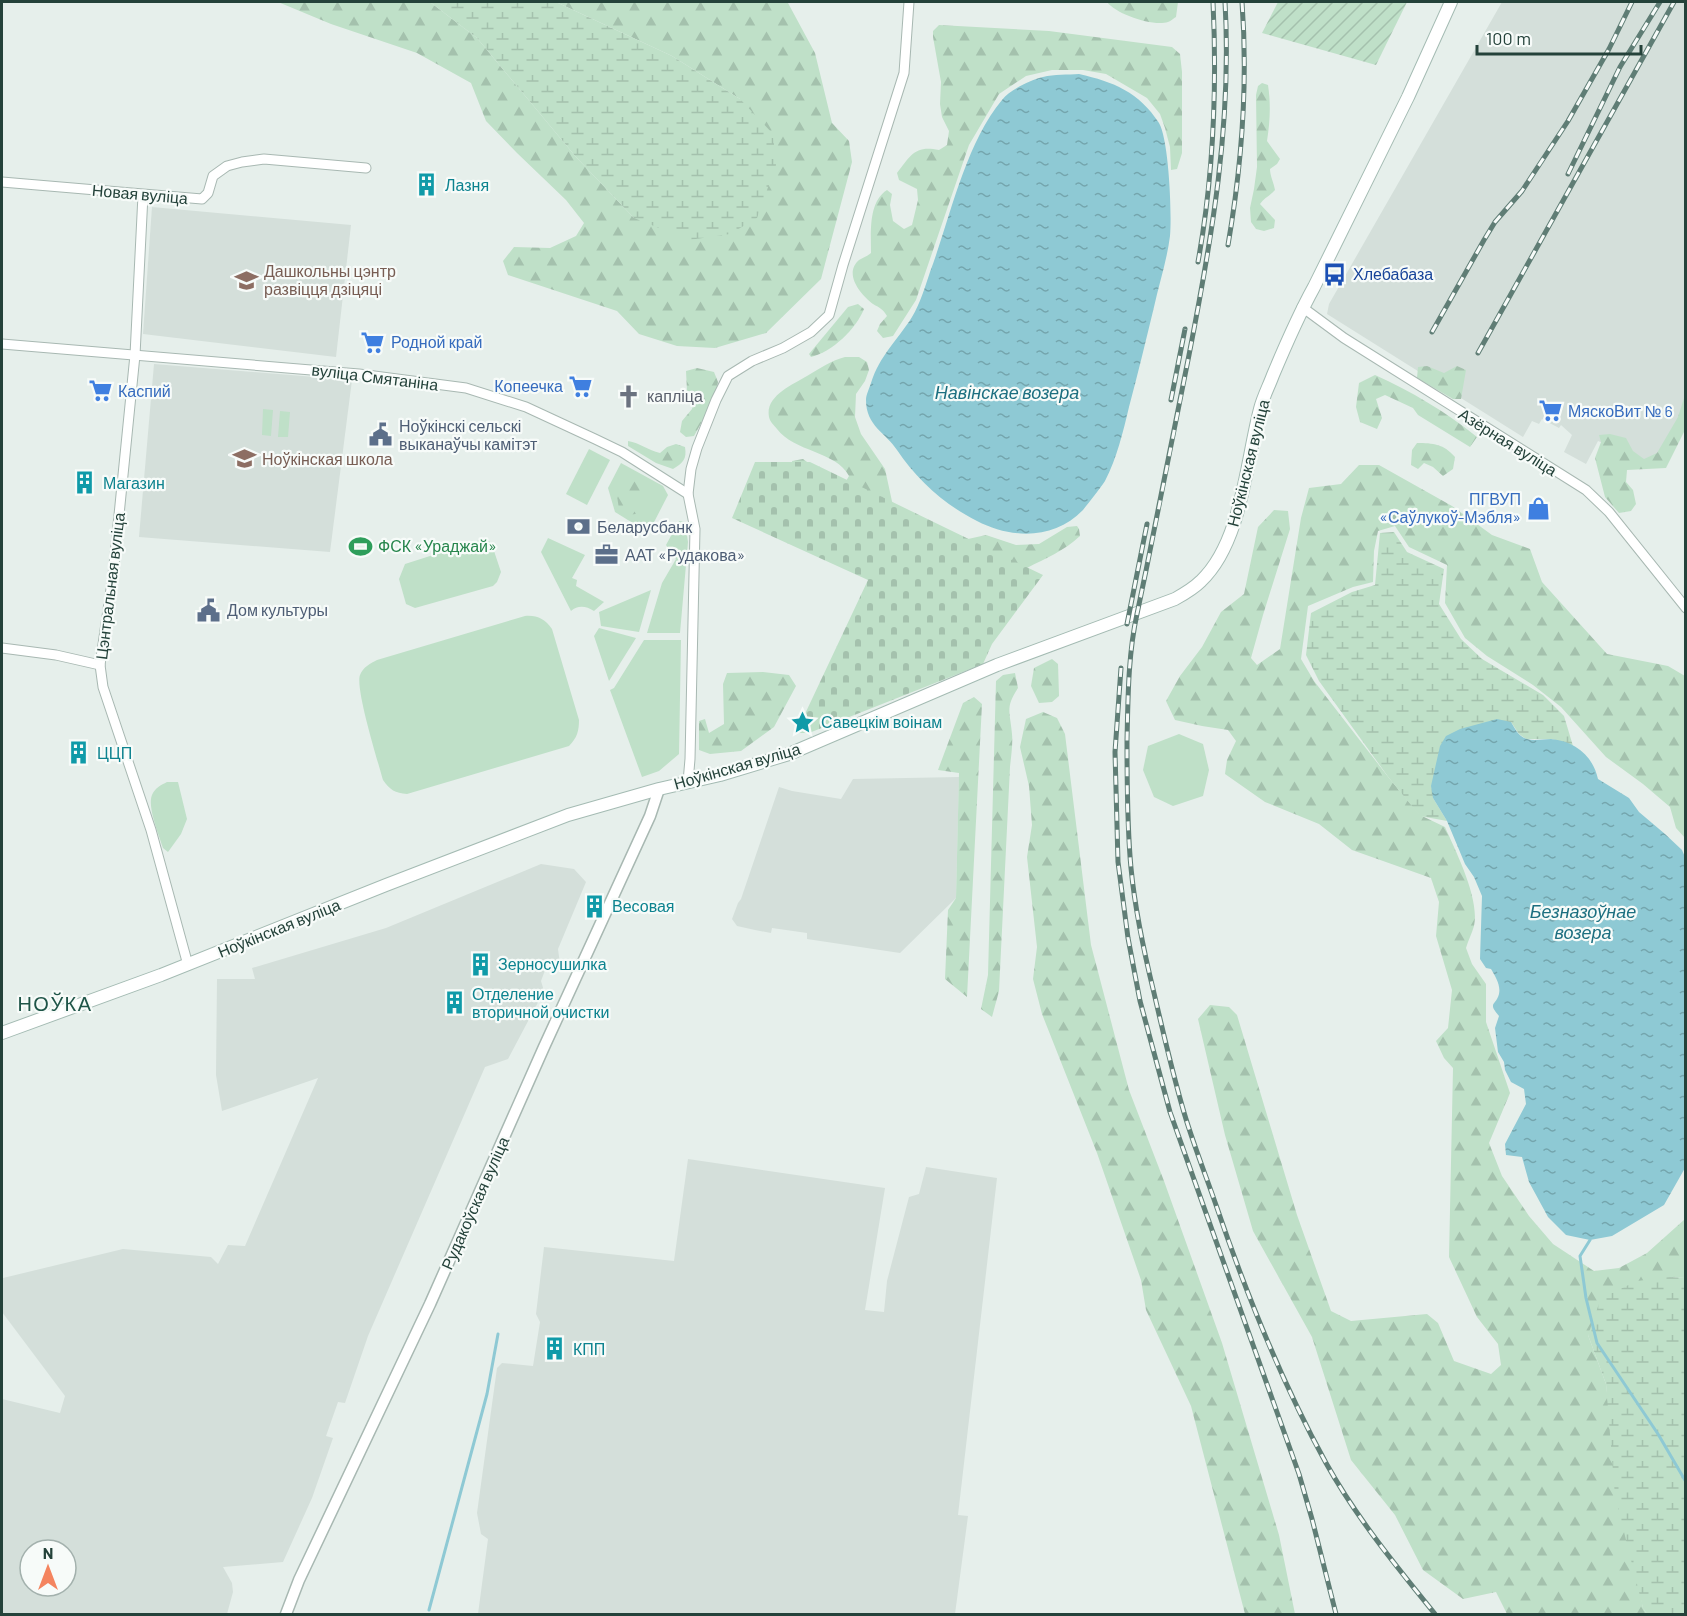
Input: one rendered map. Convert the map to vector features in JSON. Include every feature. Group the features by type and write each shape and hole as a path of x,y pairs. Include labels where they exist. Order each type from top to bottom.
{"main road":[{"name":"Ноўкінская вуліца","path":"2,1033 188,965 568,815 659,789 720,775 789,754 997,665 1188,592 1214,566 1229,538 1241,497 1261,407 1302,307 1408,97 1451,2"}],"street":[{"path":"687,782 690,759 695,529 688,494 691,469 716,400 728,376 752,361 811,333 829,315 904,73 909,2"},
{"name":"Новая вуліца","path":"2,182 202,199 208,193 213,176 227,166 264,159 366,168"},
{"name":"Цэнтральная вуліца","path":"143,195 135,355 113,575 100,665 103,687 151,830 188,965"},
{"name":"Азёрная вуліца","path":"1302,307 1344,338 1586,490 1609,512 1686,608"},
{"name":"вуліца Смятаніна","path":"2,344 359,374 466,388 526,407 595,439 622,452 688,494"},
{"path":"2,648 56,655 100,665"},
{"name":"Рудакоўская вуліца","path":"286,1614 299,1580 430,1304 650,816 659,789"}],"shaded area":[{"path":"1502,2 1685,2 1686,424 1652,463 1598,441 1586,464 1564,452 1572,435 1561,425 1559,428 1542,419 1539,424 1532,421 1523,437 1327,314 1329,304"},
{"name":"Дашкольны цэнтр развіцця дзіцяці","path":"152,207 351,225 336,357 143,334"},
{"name":"Ноўкінская школа","path":"154,364 352,380 330,552 139,537"},
{"path":"959,777 956,898 900,953 807,939 807,933 772,928 771,933 755,930 737,926 732,919 779,787 841,799 853,779"},
{"path":"541,864 574,869 586,882 558,949 560,964 547,965 541,981 544,991 508,1059 485,1067 368,1336 345,1403 338,1402 326,1436 333,1438 312,1498 283,1562 223,1567 232,1583 233,1592 227,1614 2,1614 2,1399 60,1413 65,1396 2,1312 3,1278 123,1249 211,1257 218,1264 228,1245 245,1246 318,1078 222,1111 216,1075 217,979 255,979 252,968 386,928"},
{"path":"688,1159 885,1188 865,1310 884,1312 887,1281 909,1197 919,1194 926,1167 997,1178 958,1515 968,1516 955,1614 478,1614 488,1539 481,1534 477,1513 497,1368 502,1363 533,1366 540,1322 536,1314 544,1247 674,1261"}],"green space":[{"path":"278,2 430,2 477,38 576,157 634,218 740,99 672,56 556,2 788,3 815,53 832,123 849,141 852,162 821,279 766,333 715,348 677,346 639,334 617,311 508,275 503,261 514,247 550,248 576,236 584,223 566,200 486,121 471,83 417,53 331,24"},
{"path":"430,2 556,2 672,56 740,99 773,134 776,165 757,218 730,234 689,240 634,218 576,157 477,38"},
{"path":"1107,2 1178,2 1176,17 1169,22 1153,23 1126,15"},
{"path":"1278,2 1407,2 1376,65 1262,33"},
{"path":"939,25 1049,31 1172,47 1180,54 1182,72 1182,153 1177,169 1171,170 1170,147 1160,114 1147,98 1106,74 1083,70 1052,70 1026,76 999,94 969,145 916,300 893,336 883,338 877,331 887,316 859,290 853,278 853,272 859,260 871,253 871,227 876,202 887,190 892,194 890,205 893,221 904,229 912,225 918,200 917,189 899,180 897,173 919,150 939,150 947,145 949,131 942,117 941,82 933,37 933,31"},
{"path":"1262,83 1268,85 1269,92 1270,113 1267,141 1280,159 1270,169 1275,190 1260,204 1275,220 1274,228 1264,231 1256,229 1251,222 1250,208 1257,167 1256,95 1258,86"},
{"path":"858,304 864,309 849,332 835,345 811,357 809,354 848,307"},
{"path":"845,357 859,357 867,362 869,370 856,394 855,417 861,434 885,469 893,506 968,539 986,535 1016,545 1039,544 1067,527 1077,526 1080,536 1061,550 1027,568 793,470 792,461 803,459 814,467 846,481 849,476 835,461 784,437 770,419 771,403 787,387 830,362"},
{"path":"1427,366 1444,373 1457,366 1466,370 1461,399 1453,399 1417,378 1418,367"},
{"path":"697,368 714,372 718,382 715,398 694,436 686,437 680,432 682,421 692,409 695,398 687,391 686,371"},
{"path":"1375,375 1428,403 1477,437 1470,447 1418,415 1413,408 1385,395 1376,399 1382,418 1377,429 1360,422 1356,407 1359,383"},
{"path":"1685,395 1685,430 1666,468 1627,470 1626,482 1633,490 1636,504 1631,511 1619,513 1605,497 1595,458 1601,442 1599,435 1610,434 1626,438 1633,451 1644,459 1657,453 1678,417"},
{"path":"263,409 273,410 271,436 262,435"},
{"path":"280,411 290,412 288,437 278,437"},
{"path":"628,441 660,453 676,444 685,447 685,458 673,469 656,463 628,446"},
{"path":"1417,443 1433,444 1447,449 1455,457 1453,469 1443,476 1424,463 1418,469 1411,465 1412,450"},
{"path":"589,449 610,460 587,505 566,494"},
{"path":"755,462 810,462 1043,575 992,644 983,664 809,733 796,733 868,580 732,518"},
{"path":"621,463 663,486 668,495 651,528 644,530 615,512 608,488"},
{"path":"1359,465 1379,465 1452,506 1492,535 1530,549 1542,582 1607,654 1668,666 1685,676 1685,838 1676,828 1670,807 1606,757 1561,707 1465,638 1445,603 1447,565 1409,547 1395,526 1378,531 1374,551 1373,582 1353,587 1308,606 1301,659 1314,681 1420,815 1445,827 1461,862 1474,903 1475,915 1474,926 1466,948 1472,964 1486,984 1486,1022 1510,1093 1489,1143 1502,1176 1529,1216 1553,1244 1594,1271 1619,1268 1647,1253 1685,1219 1685,1278 1670,1277 1588,1335 1606,1384 1611,1427 1643,1608 1647,1614 1507,1614 1496,1592 1463,1599 1423,1570 1395,1515 1351,1460 1312,1337 1253,1231 1225,1135 1198,1019 1210,1005 1229,1007 1237,1015 1297,1215 1331,1311 1351,1321 1427,1314 1438,1323 1454,1361 1491,1374 1501,1365 1498,1344 1477,1317 1449,1257 1453,1068 1444,1058 1436,1041 1448,1028 1452,990 1436,936 1439,902 1431,878 1352,850 1319,824 1265,802 1225,774 1227,760 1236,741 1228,730 1175,720 1166,701 1180,676 1202,647 1221,612 1244,594 1258,527 1274,510 1288,511 1290,529 1251,658 1257,665 1280,649 1301,518 1309,488 1341,484"},
{"path":"633,478 642,483 643,504 638,512 627,514 619,509 617,496 624,480"},
{"path":"679,521 685,522 688,542 680,633 647,633 662,583 676,559 666,545"},
{"path":"1394,532 1407,552 1444,569 1439,604 1461,639 1482,659 1543,695 1564,716 1573,746 1552,739 1526,739 1519,734 1511,722 1433,798 1447,821 1420,816 1389,778 1319,681 1306,655 1311,613 1352,592 1375,585 1380,533"},
{"path":"548,538 585,555 572,578 577,580 576,586 604,602 594,611 582,607 571,611 541,552"},
{"path":"480,540 489,541 492,545 501,572 493,586 415,608 406,604 399,579 405,564"},
{"path":"651,590 639,632 601,626 599,612"},
{"path":"525,616 540,618 552,629 579,720 579,728 572,743 569,746 407,794 391,789 383,780 364,709 359,683 363,670 377,660"},
{"path":"599,628 636,638 609,681 594,636"},
{"path":"644,640 681,640 679,754 659,771 642,777 610,690 614,688"},
{"path":"1052,659 1058,664 1059,696 1052,702 1039,703 1031,686 1034,668"},
{"path":"763,672 789,675 796,686 774,727 741,751 710,754 699,750 699,721 705,719 709,733 724,724 723,684 727,673"},
{"path":"1015,673 1018,688 1011,700 1009,710 1012,742 999,991 992,1017 981,1009 988,975 996,681 1003,675"},
{"path":"974,697 982,704 967,997 945,979 948,910 956,898 959,773 938,770 963,703"},
{"path":"1043,712 1057,718 1065,734 1091,945 1129,1090 1222,1343 1279,1535 1295,1614 1245,1614 1191,1406 1146,1310 1141,1280 1097,1153 1042,1014 1033,979 1037,947 1027,857 1032,825 1029,786 1020,747 1026,719"},
{"path":"1179,734 1203,744 1209,770 1203,796 1173,806 1154,797 1143,770 1148,746"},
{"path":"167,782 178,782 187,819 181,834 168,852 163,848 151,806 155,790"},
{"path":"1670,1277 1686,1278 1685,1614 1647,1614 1643,1608 1615,1496 1606,1384 1588,1335 1601,1298 1637,1281"}],"water":[{"name":"Навінскае возера","path":"1079,74 1125,90 1143,103 1159,123 1167,161 1171,212 1170,236 1122,435 1105,481 1083,510 1072,520 1059,527 1032,534 1004,531 965,515 933,491 913,472 893,444 873,423 867,409 866,398 879,364 917,307 968,160 989,118 1006,96 1026,83 1047,76"},
{"name":"Безназоўнае возера","path":"1497,719 1511,722 1524,738 1560,740 1582,751 1592,763 1598,779 1629,798 1639,812 1682,850 1685,857 1685,1168 1664,1205 1612,1236 1590,1240 1566,1235 1548,1217 1529,1182 1522,1157 1506,1155 1505,1144 1526,1104 1524,1089 1511,1082 1498,1052 1495,1028 1499,1016 1493,1004 1498,998 1499,987 1491,969 1486,968 1480,959 1482,896 1474,877 1465,864 1447,821 1433,798 1431,786 1440,746 1446,736 1460,729"}],"waterway":[{"path":"1590,1240 1580,1256 1586,1298 1597,1343 1658,1434 1686,1482"},
{"path":"429,1610 487,1394 498,1334"}],"railway":[{"path":"1198,262 1213,132 1213,2"},
{"path":"1225,2 1226,92 1212,223 1130,661 1127,773 1129,836 1137,915 1183,1109 1227,1238 1265,1336 1310,1432 1350,1503 1435,1614"},
{"path":"1228,245 1237,184 1244,93 1242,2"},
{"path":"1432,332 1495,222 1522,191 1568,121 1609,49 1632,2"},
{"path":"1568,174 1620,67 1660,2"},
{"path":"1478,353 1674,2"},
{"path":"1171,400 1185,329"},
{"path":"1127,624 1147,524"},
{"path":"1121,668 1115,752 1118,862 1128,938 1140,1001 1170,1112 1299,1474 1336,1614"}],"place":[{"name":"Лазня","path":"427,185"},
{"name":"Хлебабаза","path":"1335,274"},
{"name":"Дашкольны цэнтр развіцця дзіцяці","path":"246,280"},
{"name":"Родной край","path":"373,342"},
{"name":"Копеечка","path":"581,386"},
{"name":"Каспий","path":"100,391"},
{"name":"капліца","path":"629,396"},
{"name":"МяскоВит № 6","path":"1550,411"},
{"name":"Ноўкінскі сельскі выканаўчы камітэт","path":"381,435"},
{"name":"Ноўкінская школа","path":"244,459"},
{"name":"Магазин","path":"85,483"},
{"name":"ПГВУП «Саўлукоў-Мэбля»","path":"1539,508"},
{"name":"Беларусбанк","path":"579,527"},
{"name":"ФСК «Ураджай»","path":"360,546"},
{"name":"ААТ «Рудакова»","path":"607,555"},
{"name":"Дом культуры","path":"209,610"},
{"name":"Савецкім воінам","path":"803,722"},
{"name":"ЦЦП","path":"79,753"},
{"name":"Весовая","path":"594,906"},
{"name":"Зерносушилка","path":"480,964"},
{"name":"Отделение вторичной очистки","path":"454,1003"},
{"name":"КПП","path":"555,1349"}],"district":[{"name":"НОЎКА","path":"55,1004"}]}
